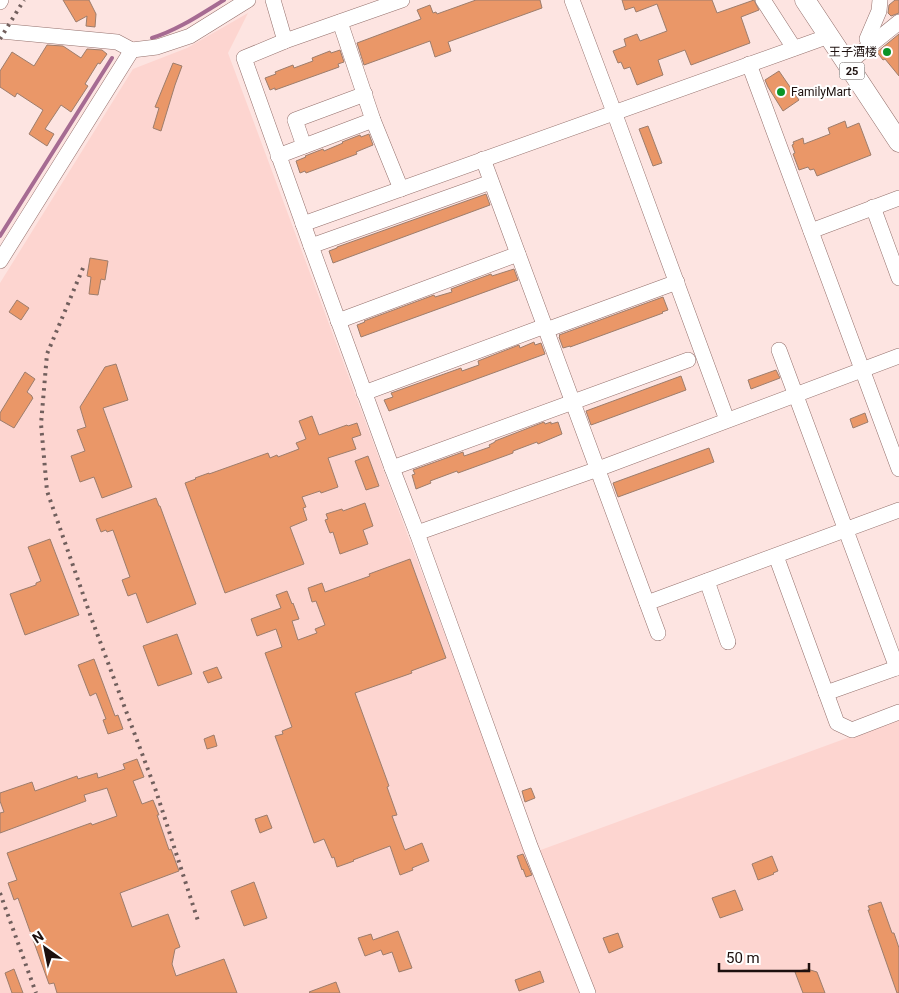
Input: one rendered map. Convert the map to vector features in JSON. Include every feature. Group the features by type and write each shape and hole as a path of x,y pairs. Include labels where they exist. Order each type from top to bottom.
{"main road":[{"name":"25","path":"805,0 899,142"}],"street":[{"path":"0,31 117,42 132,50 157,47 190,36 248,0"},
{"path":"273,0 285,41"},
{"path":"402,0 285,41 244,58 530,846 588,993"},
{"path":"572,0 727,420"},
{"path":"763,0 794,48"},
{"path":"870,45 867,40 879,11 880,0"},
{"path":"340,22 373,120 401,189"},
{"path":"847,64 899,22"},
{"path":"303,224 829,36"},
{"path":"0,261 132,50"},
{"path":"749,64 899,469"},
{"path":"304,146 295,120 364,94"},
{"path":"278,156 373,120"},
{"path":"483,159 658,633"},
{"path":"311,246 491,182"},
{"path":"811,231 899,198"},
{"path":"873,208 899,278"},
{"path":"338,321 518,254"},
{"path":"364,393 677,282"},
{"path":"779,350 898,667 826,693"},
{"path":"417,533 598,469 899,356"},
{"path":"392,468 688,360"},
{"path":"647,604 899,510"},
{"path":"776,556 837,724 852,730 899,712"},
{"path":"707,581 728,642"}],"shaded area":[{"path":"248,13 228,53 527,855 899,719 899,993 0,993 0,283 133,69 187,48"}],"building":[{"path":"63,0 89,0 96,14 95,27 86,26 87,16 76,22"},
{"path":"476,0 540,0 542,8 448,42 451,51 435,57 430,41 364,65 357,43 421,19 417,10 430,5 433,13 436,12 437,14"},
{"path":"622,0 712,0 717,13 754,0 759,10 741,17 750,43 691,65 685,50 658,60 663,75 637,85 630,67 624,69 621,62 618,63 613,51 626,46 624,39 637,34 640,41 667,31 657,4 636,12 634,7 625,10"},
{"path":"895,0 899,0 899,13 891,16 888,13 889,5"},
{"path":"899,34 899,76 877,52"},
{"path":"47,45 63,46 81,58 87,49 102,50 107,54 100,64 98,63 85,84 88,86 71,112 61,105 45,129 54,134 47,146 29,134 43,110 17,93 15,97 0,87 0,71 12,52 34,66"},
{"path":"340,50 344,62 338,64 339,67 275,90 275,88 270,90 265,78 276,74 275,72 293,65 294,68 313,61 312,58 330,51 331,53"},
{"path":"173,63 182,66 161,131 153,128 159,108 155,107"},
{"path":"779,71 799,100 783,111 765,80"},
{"path":"845,121 847,128 859,123 871,155 817,176 814,169 810,170 808,167 799,170 793,154 795,153 792,145 794,144 793,142 803,138 804,144 830,134 828,128"},
{"path":"648,126 662,163 653,166 639,129"},
{"path":"369,134 373,145 356,152 357,154 306,173 305,171 300,173 296,161 360,135 361,137"},
{"path":"486,194 490,205 333,263 329,251 337,247"},
{"path":"90,258 108,261 105,280 101,279 98,295 89,294 91,277 87,276"},
{"path":"514,269 518,280 361,337 357,325 364,321 434,295 435,297 452,292 451,289 491,274 492,276"},
{"path":"663,297 668,310 663,313 563,348 559,335"},
{"path":"17,300 29,308 21,320 9,312"},
{"path":"534,342 535,345 541,343 545,354 389,411 384,400 393,397 391,393 461,368 462,371 479,365 478,361 519,345 520,348"},
{"path":"116,364 128,400 103,408 132,487 102,498 94,477 80,482 71,456 85,451 77,430 86,427 80,407 105,367"},
{"path":"776,370 780,378 751,389 748,380"},
{"path":"25,372 35,379 27,392 33,398 14,428 0,420 0,413"},
{"path":"681,376 686,390 591,425 586,411"},
{"path":"865,413 868,422 853,428 850,419"},
{"path":"312,416 319,435 357,423 361,435 352,438 356,449 328,458 338,487 302,497 306,507 303,508 307,520 290,527 304,564 225,593 185,483 268,453 270,458 277,455 278,457 299,449 296,443 306,439 299,421"},
{"path":"544,422 545,424 551,422 551,424 558,422 562,434 458,473 457,471 430,481 431,483 416,489 412,475 415,474 413,470 463,452 464,456 490,447 489,445 495,441"},
{"path":"709,448 714,462 618,497 613,483"},
{"path":"368,456 379,486 366,490 355,461"},
{"path":"156,498 196,604 147,623 136,593 128,596 122,580 130,577 113,530 101,532 96,519"},
{"path":"365,503 373,526 363,530 368,544 340,554 333,532 330,533 325,520 328,519 326,514 342,509 343,511"},
{"path":"50,539 79,615 25,635 10,594 36,585 36,583 41,581 28,547"},
{"path":"410,559 446,658 411,671 412,673 355,693 389,786 387,787 397,815 392,816 404,848 405,850 422,843 429,861 400,875 390,846 337,867 324,839 314,843 275,736 283,734 282,731 292,727 265,653 282,647 276,629 257,636 251,619 281,608 276,595 287,591 299,619 292,621 298,640 317,633 315,629 325,625 316,601 312,602 308,588 322,583 325,592"},
{"path":"177,634 192,674 158,686 143,646"},
{"path":"94,659 115,716 118,715 123,729 108,734 103,720 106,719 96,693 90,696 78,665"},
{"path":"217,667 222,678 208,683 203,672"},
{"path":"214,735 217,746 207,749 204,739"},
{"path":"137,759 144,777 133,781 142,804 153,800 169,850 171,849 179,871 120,893 132,927 168,914 180,947 175,949 172,964 176,976 224,959 237,993 57,993 54,983 49,984 18,898 14,900 8,883 17,880 7,853 91,823 92,825 117,816 107,788 84,795 86,801 0,833 0,813 4,812 0,801 0,793 32,782 35,791 77,776 78,779 97,773 98,778 125,769 123,764"},
{"path":"531,788 535,798 525,802 522,791"},
{"path":"267,815 272,828 260,833 255,819"},
{"path":"523,854 532,875 526,877 517,856"},
{"path":"772,856 778,871 758,880 752,864"},
{"path":"254,882 267,918 244,926 231,891"},
{"path":"735,890 743,910 720,918 712,898"},
{"path":"881,902 899,948 899,993 897,993 868,910 870,910 868,906"},
{"path":"398,931 412,968 399,972 392,952 383,955 381,950 365,956 358,938 371,934 373,940"},
{"path":"618,933 623,947 609,953 603,938"},
{"path":"14,969 23,993 12,993 5,973"},
{"path":"807,969 817,972 825,993 803,993 795,972"},
{"path":"540,971 544,982 519,991 515,980"},
{"path":"336,982 340,993 309,992"}],"waterway":[{"path":"152,38 180,26 224,0"},
{"path":"0,236 112,58"}],"railway":[{"path":"0,39 24,0"},
{"path":"83,268 47,354 41,424 47,491 92,620 156,791 199,924"},
{"path":"0,893 36,993"}],"place":[{"name":"王子酒楼","path":"887,52"},
{"name":"FamilyMart","path":"781,92"}]}
